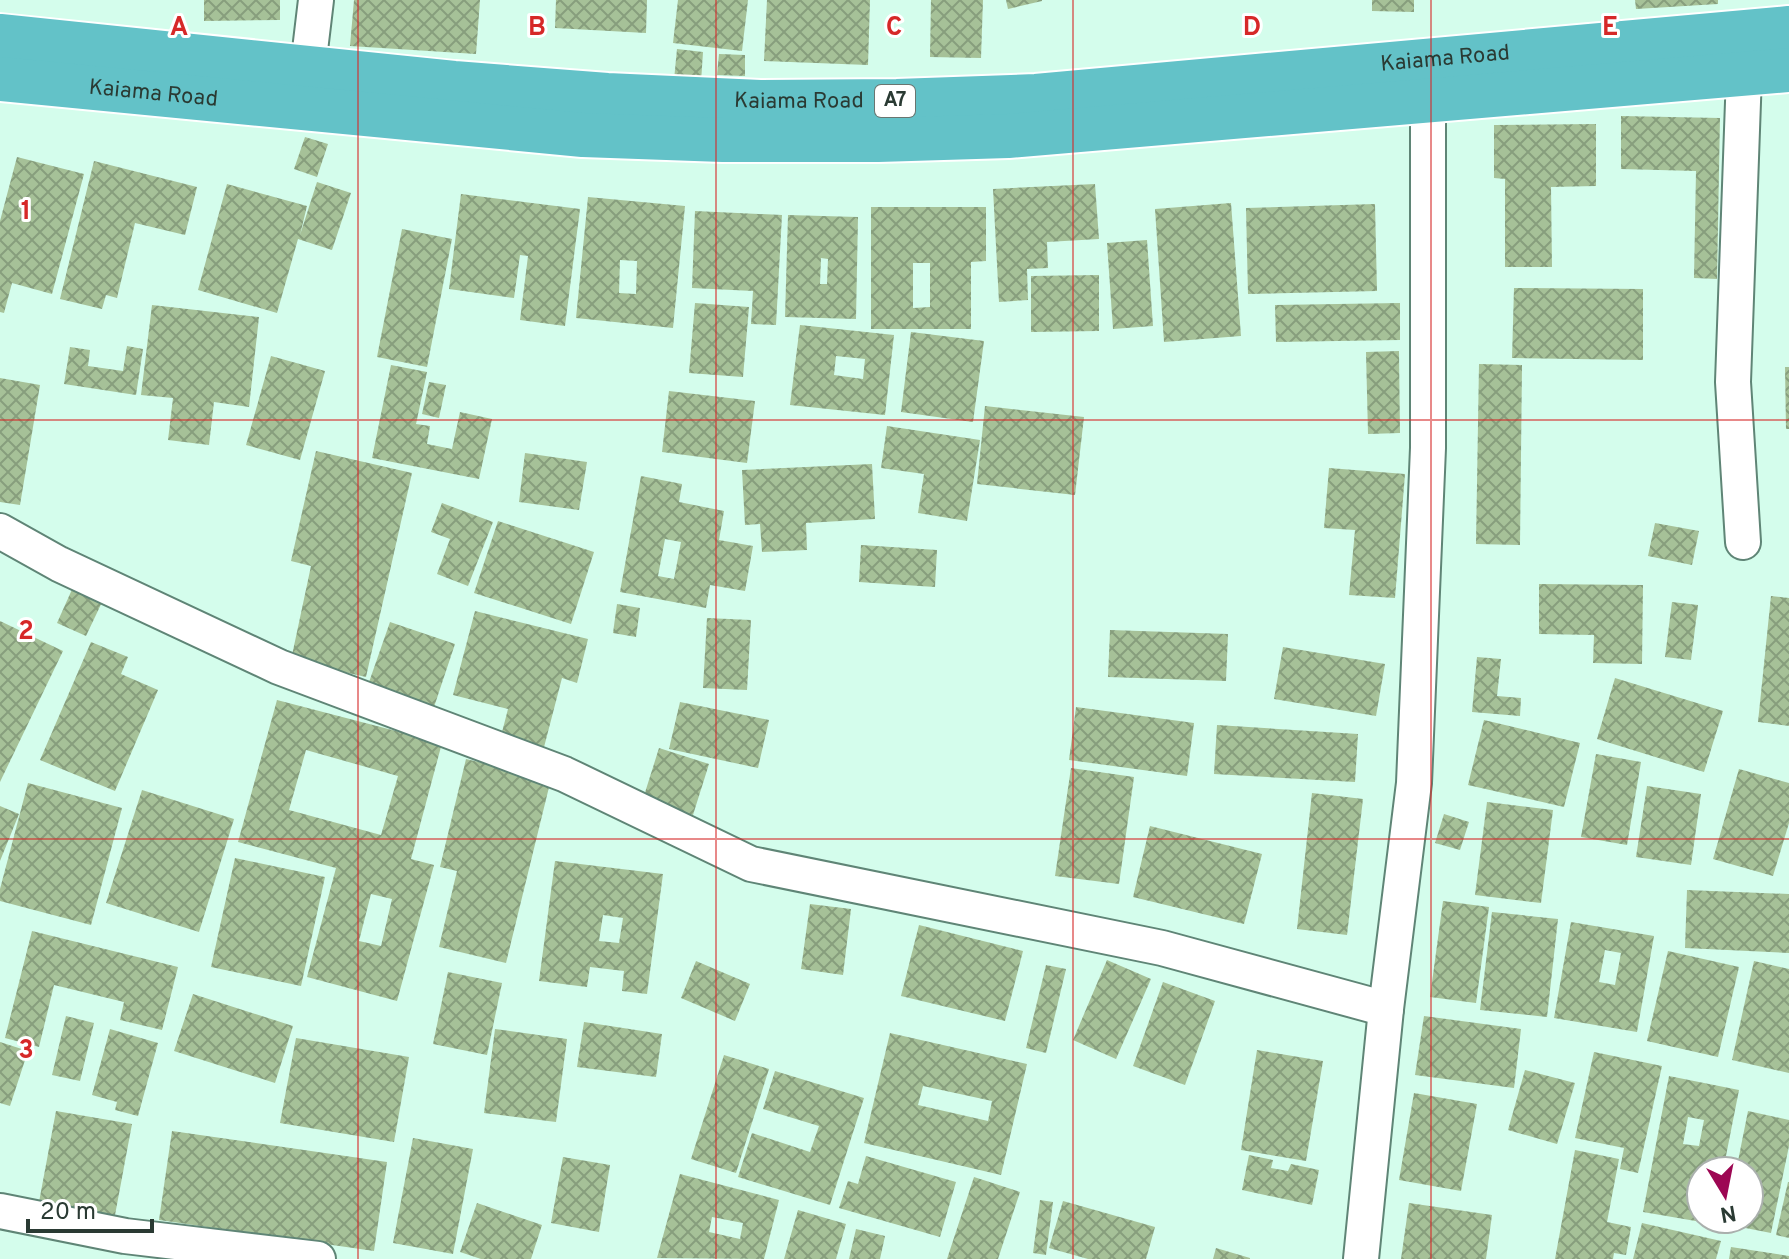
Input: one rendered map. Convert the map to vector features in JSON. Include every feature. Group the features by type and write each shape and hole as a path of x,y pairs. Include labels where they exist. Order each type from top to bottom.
{"highway":[{"name":"Kaiama Road","path":"0,79 568,134 723,140 878,140 1008,136 1164,122 1789,28"},
{"name":"Kaiama Road","path":"0,36 454,83 607,95 760,102 867,102 1428,81 1744,74 1789,70"}],"street":[{"path":"308,67 316,0"},
{"path":"1743,542 1733,382 1744,74"},
{"path":"1361,1259 1386,1009 1414,783 1428,448 1428,81"},
{"path":"0,531 59,564 279,667 564,774 751,864 1162,948 1386,1009"},
{"path":"0,1211 125,1236 318,1259"}],"building":[{"path":"204,0 280,0 280,20 204,21"},
{"path":"354,0 480,0 476,54 350,46"},
{"path":"556,0 647,0 646,33 555,28"},
{"path":"678,0 748,0 742,51 673,43"},
{"path":"767,0 870,0 868,65 764,61"},
{"path":"931,0 983,0 981,58 930,57"},
{"path":"1006,0 1042,0 1042,1 1008,9"},
{"path":"1372,0 1414,0 1414,12 1372,11"},
{"path":"1635,0 1718,0 1718,4 1636,9"},
{"path":"677,49 703,52 701,82 674,80"},
{"path":"719,54 745,55 745,76 717,75"},
{"path":"1621,116 1720,118 1717,279 1694,278 1696,171 1621,169"},
{"path":"1596,124 1596,186 1551,187 1552,267 1505,267 1505,179 1494,178 1494,125"},
{"path":"305,137 328,144 317,177 294,169"},
{"path":"17,157 84,174 52,294 12,283 4,313 0,312 0,221"},
{"path":"94,161 197,187 185,235 135,223 117,298 106,295 102,309 60,299"},
{"path":"317,182 351,193 332,250 298,239 277,313 198,290 227,184 307,206 300,235"},
{"path":"1095,184 1099,239 1047,242 1048,268 1027,269 1028,300 999,302 993,189"},
{"path":"461,194 580,209 565,326 520,320 528,256 520,255 514,298 449,289"},
{"path":"588,197 685,206 673,328 576,318","holes":["620,260 637,261 636,294 619,293"]},
{"path":"1231,203 1241,336 1164,342 1155,209"},
{"path":"1375,204 1377,291 1248,294 1246,208"},
{"path":"871,207 986,207 986,261 971,262 971,329 871,329","holes":["913,263 930,263 930,307 913,308"]},
{"path":"695,211 782,215 776,325 751,324 753,291 692,288"},
{"path":"788,215 858,217 856,319 785,317","holes":["821,258 828,259 827,284 820,284"]},
{"path":"402,229 452,239 427,367 377,357"},
{"path":"1147,240 1153,326 1113,329 1107,243"},
{"path":"1099,275 1099,331 1031,332 1031,276"},
{"path":"1514,288 1643,289 1643,360 1512,358"},
{"path":"695,303 749,307 743,377 689,373"},
{"path":"1400,303 1400,340 1276,342 1275,305"},
{"path":"152,305 259,317 249,407 214,402 209,445 168,440 173,398 141,395"},
{"path":"800,325 894,335 885,415 790,405","holes":["836,356 865,359 863,379 834,375"]},
{"path":"911,332 984,341 973,422 901,412"},
{"path":"127,346 143,349 136,395 64,384 70,347 90,350 88,366 123,371"},
{"path":"1399,351 1400,433 1368,434 1366,352"},
{"path":"271,356 325,371 300,460 246,445"},
{"path":"1479,364 1522,365 1520,545 1476,544"},
{"path":"391,365 427,372 416,424 430,426 427,444 452,449 460,412 492,419 479,479 372,458"},
{"path":"1785,367 1789,367 1789,429 1786,429"},
{"path":"0,378 40,385 20,505 0,502"},
{"path":"429,382 446,385 439,418 422,414"},
{"path":"669,391 755,401 747,463 662,452"},
{"path":"985,406 1084,417 1075,495 977,484"},
{"path":"887,426 980,440 967,521 918,513 924,474 881,468"},
{"path":"316,451 412,473 366,677 291,660 311,566 291,561"},
{"path":"525,453 587,462 579,510 519,502"},
{"path":"872,464 875,519 806,523 807,550 762,552 760,524 745,525 742,470"},
{"path":"1329,468 1405,474 1395,598 1349,595 1355,530 1324,528"},
{"path":"641,476 682,484 679,502 724,511 719,540 753,546 745,591 710,585 706,608 620,592","holes":["665,539 681,542 674,579 658,576"]},
{"path":"442,503 493,522 468,586 437,574 450,539 431,532"},
{"path":"498,521 594,552 571,624 474,593"},
{"path":"1655,523 1699,531 1692,565 1648,556"},
{"path":"861,545 937,550 935,587 859,582"},
{"path":"1539,584 1643,585 1642,664 1593,663 1594,635 1539,634"},
{"path":"74,585 104,598 86,636 57,623"},
{"path":"1771,596 1789,598 1789,726 1758,722"},
{"path":"1672,602 1698,605 1691,660 1665,657"},
{"path":"617,604 640,608 636,637 613,633"},
{"path":"475,611 588,639 577,683 562,678 543,751 500,740 508,709 453,695"},
{"path":"707,618 751,620 747,690 703,688"},
{"path":"0,621 63,651 0,782"},
{"path":"390,622 455,644 434,707 368,685"},
{"path":"1110,630 1228,634 1226,681 1108,677"},
{"path":"91,642 128,657 121,674 158,690 115,791 40,760"},
{"path":"1283,647 1385,664 1376,716 1274,699"},
{"path":"1477,657 1501,659 1497,696 1521,698 1520,716 1472,712"},
{"path":"1615,678 1723,711 1704,772 1597,739"},
{"path":"277,700 442,743 411,859 434,865 397,1001 307,977 336,868 238,842","holes":["306,750 398,776 381,835 289,810","371,894 392,899 381,946 359,941"]},
{"path":"680,702 769,720 758,768 669,749"},
{"path":"1076,707 1194,723 1187,776 1069,760"},
{"path":"1484,720 1580,743 1564,807 1468,785"},
{"path":"1217,725 1358,734 1355,782 1214,774"},
{"path":"659,748 709,764 693,815 643,799"},
{"path":"1596,754 1641,762 1627,845 1581,837"},
{"path":"466,759 551,779 506,963 439,947 457,871 440,867"},
{"path":"1071,768 1134,777 1119,884 1055,876"},
{"path":"1739,769 1789,783 1789,823 1773,876 1713,859"},
{"path":"28,783 122,808 91,925 0,901 0,889"},
{"path":"1647,786 1701,794 1691,865 1636,857"},
{"path":"142,790 234,819 199,932 106,903"},
{"path":"1312,793 1363,799 1347,935 1297,929"},
{"path":"1487,802 1553,810 1541,903 1475,895"},
{"path":"0,806 19,814 0,861"},
{"path":"1444,814 1469,822 1460,850 1435,843"},
{"path":"1150,826 1262,854 1244,924 1133,897"},
{"path":"235,858 325,877 301,986 211,967"},
{"path":"555,861 663,874 647,994 622,991 624,971 590,967 587,987 539,981","holes":["603,915 623,918 619,943 599,941"]},
{"path":"1687,890 1789,894 1789,953 1685,948"},
{"path":"1443,901 1489,907 1476,1003 1430,997"},
{"path":"810,904 851,909 843,975 801,969"},
{"path":"1492,912 1558,919 1547,1017 1480,1010"},
{"path":"1571,922 1654,936 1637,1032 1554,1018","holes":["1605,950 1621,953 1615,985 1599,982"]},
{"path":"919,925 1023,951 1005,1021 901,996"},
{"path":"32,931 178,967 162,1030 120,1020 124,1002 54,985 39,1047 5,1038"},
{"path":"1668,951 1739,967 1718,1057 1647,1041"},
{"path":"1107,960 1151,979 1116,1059 1073,1040"},
{"path":"696,961 750,984 735,1021 681,998"},
{"path":"1754,961 1789,969 1789,1073 1732,1060"},
{"path":"1046,965 1066,969 1046,1053 1026,1048"},
{"path":"448,972 502,983 487,1055 433,1044"},
{"path":"1163,982 1215,1001 1185,1085 1133,1066"},
{"path":"193,994 293,1026 275,1083 174,1051"},
{"path":"66,1016 94,1023 80,1081 52,1075"},
{"path":"1424,1016 1521,1029 1514,1088 1415,1075"},
{"path":"584,1022 662,1034 656,1077 577,1067"},
{"path":"110,1029 158,1043 138,1116 115,1110 117,1102 92,1095"},
{"path":"495,1029 567,1039 556,1122 484,1113"},
{"path":"890,1033 1027,1064 1001,1175 864,1143","holes":["923,1086 992,1101 988,1121 918,1105"]},
{"path":"296,1038 409,1057 394,1142 280,1123"},
{"path":"0,1042 28,1051 10,1106 0,1103"},
{"path":"1257,1050 1323,1061 1306,1161 1241,1150"},
{"path":"1594,1052 1662,1066 1638,1173 1620,1169 1624,1148 1575,1138"},
{"path":"724,1055 769,1069 736,1173 691,1159"},
{"path":"1525,1070 1575,1083 1557,1144 1508,1130"},
{"path":"775,1071 864,1098 830,1205 738,1177 752,1133 810,1152 819,1126 763,1109"},
{"path":"1669,1076 1739,1090 1726,1155 1685,1155 1685,1219 1643,1212","holes":["1688,1117 1704,1120 1699,1146 1683,1144"]},
{"path":"1414,1093 1477,1104 1461,1191 1399,1180"},
{"path":"56,1111 132,1124 115,1215 39,1202"},
{"path":"1748,1111 1789,1120 1789,1146 1771,1233 1765,1232 1765,1155 1739,1155"},
{"path":"172,1131 387,1162 374,1251 159,1220"},
{"path":"413,1138 473,1149 453,1254 393,1243"},
{"path":"1575,1150 1619,1159 1607,1222 1631,1227 1626,1255 1614,1253 1613,1259 1555,1259"},
{"path":"1249,1155 1273,1160 1271,1168 1288,1171 1291,1164 1319,1170 1312,1205 1242,1190"},
{"path":"866,1156 956,1182 940,1237 839,1208 848,1181 858,1184"},
{"path":"563,1157 610,1165 599,1232 551,1223"},
{"path":"680,1174 779,1200 764,1259 657,1258","holes":["712,1217 743,1223 740,1239 709,1232"]},
{"path":"974,1177 1020,1192 998,1259 947,1259"},
{"path":"1789,1182 1789,1238 1776,1235"},
{"path":"1040,1200 1053,1202 1046,1255 1033,1253"},
{"path":"1063,1201 1155,1227 1146,1259 1088,1259 1049,1248"},
{"path":"477,1203 542,1225 531,1259 481,1259 460,1252"},
{"path":"1409,1203 1492,1215 1486,1259 1401,1259"},
{"path":"798,1210 846,1224 836,1259 784,1259"},
{"path":"1642,1223 1721,1241 1716,1259 1633,1259"},
{"path":"856,1229 885,1236 880,1259 849,1259"},
{"path":"1731,1247 1789,1256 1789,1259 1729,1259"},
{"path":"1216,1248 1250,1258 1250,1259 1213,1259"}]}
